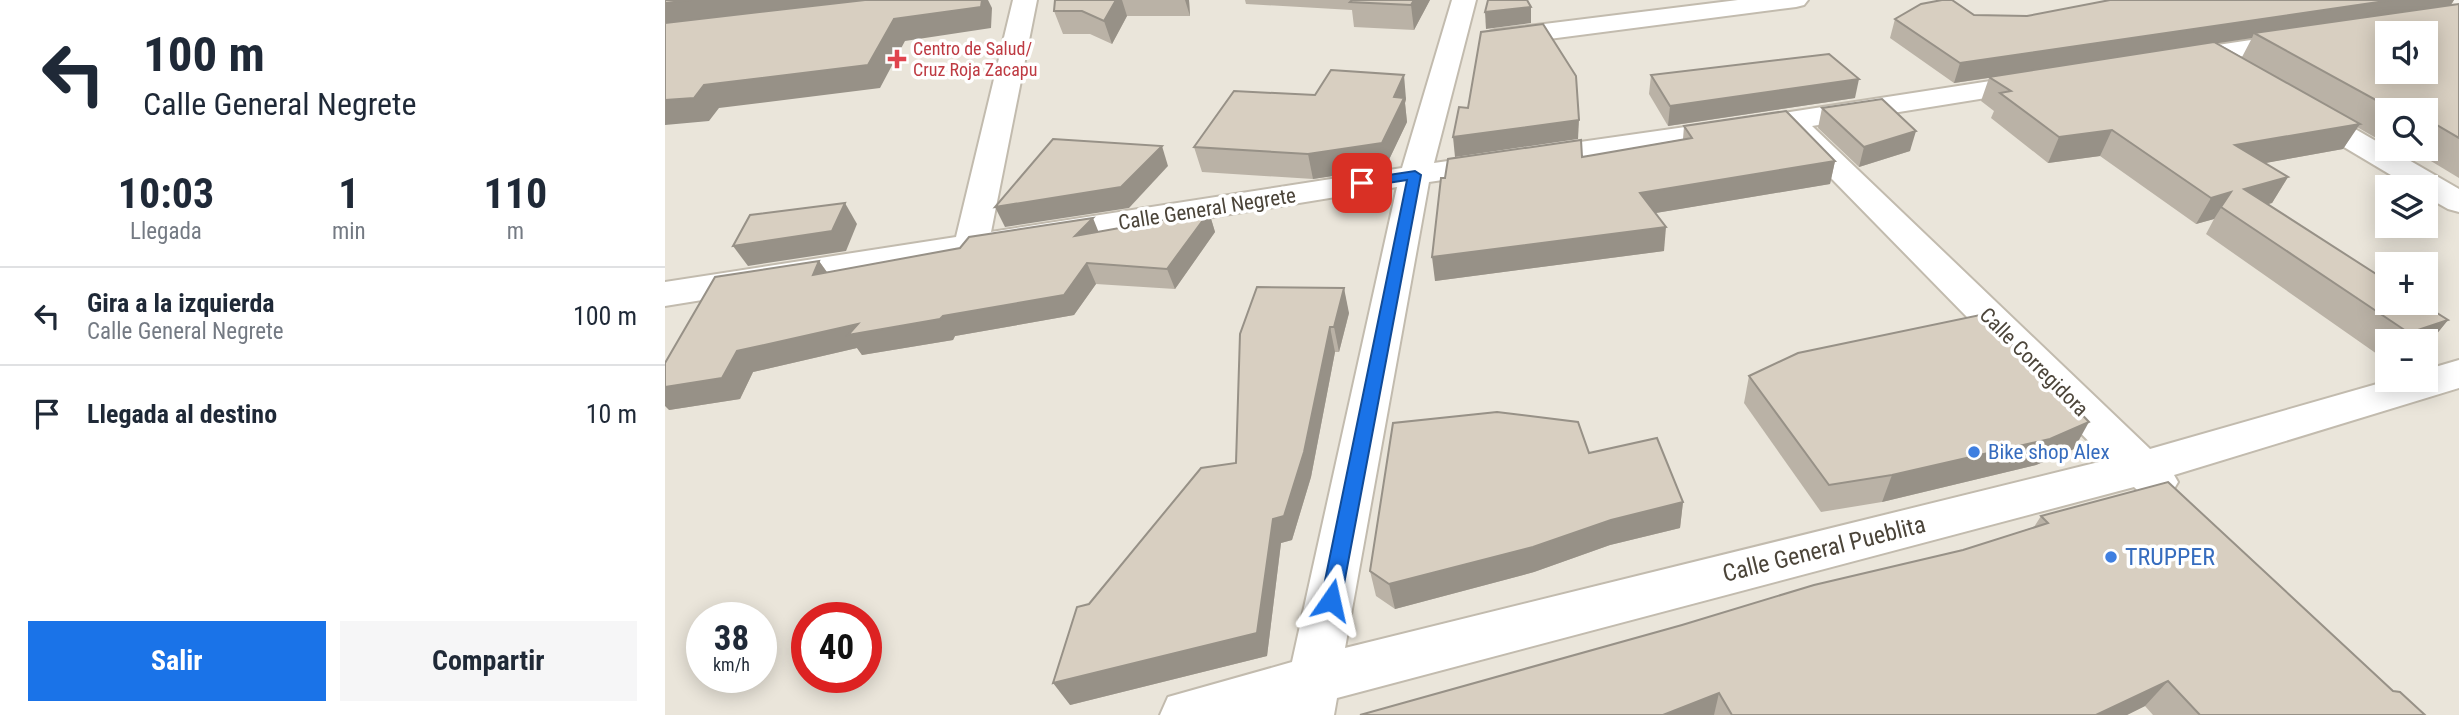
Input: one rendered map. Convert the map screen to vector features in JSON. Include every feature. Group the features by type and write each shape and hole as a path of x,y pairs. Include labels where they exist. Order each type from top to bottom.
{"street":[{"path":"971,247 1025,0"},
{"path":"1311,697 1415,175 1464,0"},
{"path":"1451,44 1796,0"},
{"path":"2153,63 2326,37"},
{"path":"2207,54 2243,75"},
{"name":"Calle General Negrete","path":"665,294 1415,175 1790,121 2059,78"},
{"path":"2279,96 2459,201"},
{"name":"Calle Corregidora","path":"1790,121 2182,506"},
{"name":"Calle General Pueblita","path":"1187,715 1311,697 2142,468 2459,374"}],"shaded area":[{"path":"665,0 2448,0 2459,5 2459,715 665,715"}],"building":[{"path":"665,0 691,0 665,3"},
{"path":"865,0 982,0 981,7 894,19 868,65 704,85 694,98 665,100 665,23"},
{"path":"1055,0 1116,0 1104,21 1082,11 1054,11"},
{"path":"1414,0 1411,5 1350,2"},
{"path":"1488,0 1527,0 1531,7 1485,12"},
{"path":"1952,0 1974,15 2027,16 2110,0 2392,0 1960,63 1895,19 1921,4"},
{"path":"2459,4 2459,138 2438,126 2438,98 2375,100 2254,33"},
{"path":"1543,24 1576,76 1579,120 1453,137 1459,107 1468,108 1481,32"},
{"path":"2214,42 2360,124 2235,145 2288,177 2244,189 2375,273 2375,310 2221,207 2231,192 2211,198 2112,130 2059,137 2000,93 2011,91 1989,77"},
{"path":"1829,54 1859,79 1670,106 1651,75"},
{"path":"1331,70 1404,75 1394,97 1404,98 1382,143 1308,154 1194,147 1234,91 1315,95"},
{"path":"1882,99 1916,131 1864,147 1822,108"},
{"path":"1786,111 1835,161 1640,193 1666,227 1432,257 1441,178 1445,178 1448,159 1581,140 1582,157 1692,138 1684,126"},
{"path":"1053,139 1162,146 1121,187 995,207"},
{"path":"845,203 832,231 733,246 750,215"},
{"path":"1209,212 1167,269 1087,263 1064,295 848,335 858,324 737,351 722,378 665,387 665,363 715,277 819,261 813,275 960,248 969,237 1093,218 1075,236"},
{"path":"1257,287 1344,288 1334,327 1330,327 1304,452 1284,516 1273,519 1257,633 1053,683 1077,607 1089,604 1201,468 1236,463 1240,334"},
{"path":"2438,314 2448,320 2421,329 2403,329 2382,315"},
{"path":"1980,315 2040,370 2089,422 2050,439 1892,475 1829,485 1749,376 1798,353"},
{"path":"1497,412 1578,422 1589,453 1657,438 1683,502 1611,520 1533,547 1389,584 1370,571 1393,423"},
{"path":"2168,482 2393,691 2400,692 2425,715 2200,715 2168,681 2096,715 1732,715 1719,693 1663,715 1360,715 1682,625 1814,585 1963,550 2048,523 2041,516"}],"place":[{"name":"Centro de Salud/ Cruz Roja Zacapu","path":"897,59"},
{"name":"Bike shop Alex","path":"1974,452"},
{"name":"TRUPPER","path":"2111,557"}],"route":[{"path":"1331,600 1415,175 1362,183"}]}
